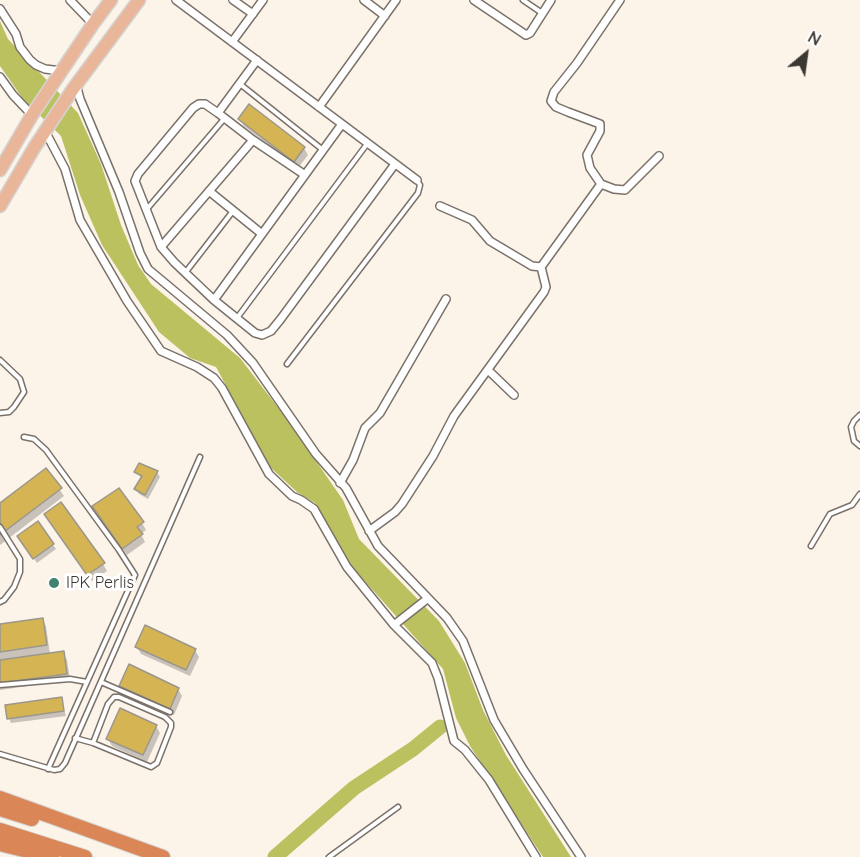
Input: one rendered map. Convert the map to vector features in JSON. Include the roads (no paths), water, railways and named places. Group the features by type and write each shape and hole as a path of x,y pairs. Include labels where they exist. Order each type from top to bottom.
{"highway":[{"path":"0,798 162,857"},
{"path":"0,809 162,857"},
{"path":"0,830 85,857"},
{"path":"0,844 52,857"}],"main road":[{"path":"0,170 34,113 111,0"},
{"path":"0,206 74,86 139,0"}],"street":[{"path":"70,0 93,24"},
{"path":"176,0 417,180"},
{"path":"233,0 253,14"},
{"path":"232,42 263,0"},
{"path":"364,0 385,16"},
{"path":"319,107 396,0"},
{"path":"474,0 526,35 530,33 551,0"},
{"path":"620,0 554,92 551,101 556,107 600,124 600,131 587,155 590,168 601,184 625,190 659,156"},
{"path":"0,9 16,34 20,47 30,60 36,65 60,74"},
{"path":"218,113 257,60"},
{"path":"0,77 13,95 34,113"},
{"path":"74,86 119,192 140,253 148,269 240,348 269,384 316,454 352,498 369,531 394,565 425,601 447,618 463,641 494,720 581,857"},
{"path":"305,175 205,104 199,104 193,108 138,174 135,181 161,247 214,300 255,333 262,335 271,331 395,164"},
{"path":"214,300 342,124"},
{"path":"47,128 65,169 80,220 127,301 161,351 197,367 214,378 222,388 269,474 291,496 314,509 347,567 432,663 454,741 465,750 489,780 536,857"},
{"path":"161,247 253,140"},
{"path":"541,267 601,184"},
{"path":"209,191 262,234"},
{"path":"440,206 472,220 490,241 532,266 541,267"},
{"path":"369,531 395,513 402,504 433,456 454,416 544,292 546,286 541,267"},
{"path":"340,483 365,429 380,413 446,299"},
{"path":"488,370 514,395"},
{"path":"396,623 425,601"}],"lane":[{"path":"524,0 542,13"},
{"path":"239,84 324,150"},
{"path":"146,210 225,119"},
{"path":"236,318 368,143"},
{"path":"287,364 418,193 420,184 417,180"},
{"path":"185,273 233,211"},
{"path":"0,360 20,379 24,392 9,412 0,413"},
{"path":"860,415 854,421 851,434 860,446"},
{"path":"24,437 31,437 39,441 134,573 124,601 48,769"},
{"path":"0,754 48,769 60,769 200,457"},
{"path":"811,546 830,514 852,505 860,494"},
{"path":"0,527 20,559 20,572 14,587 0,602"},
{"path":"0,685 70,679 87,682"},
{"path":"101,681 170,712"},
{"path":"75,738 151,767 157,763 171,723 165,717 119,697 114,697 108,704 93,743"},
{"path":"329,857 398,807"}],"waterway":[{"path":"275,857 354,788 413,749 440,727"}],"place":[{"name":"IPK Perlis","path":"54,583"}]}
